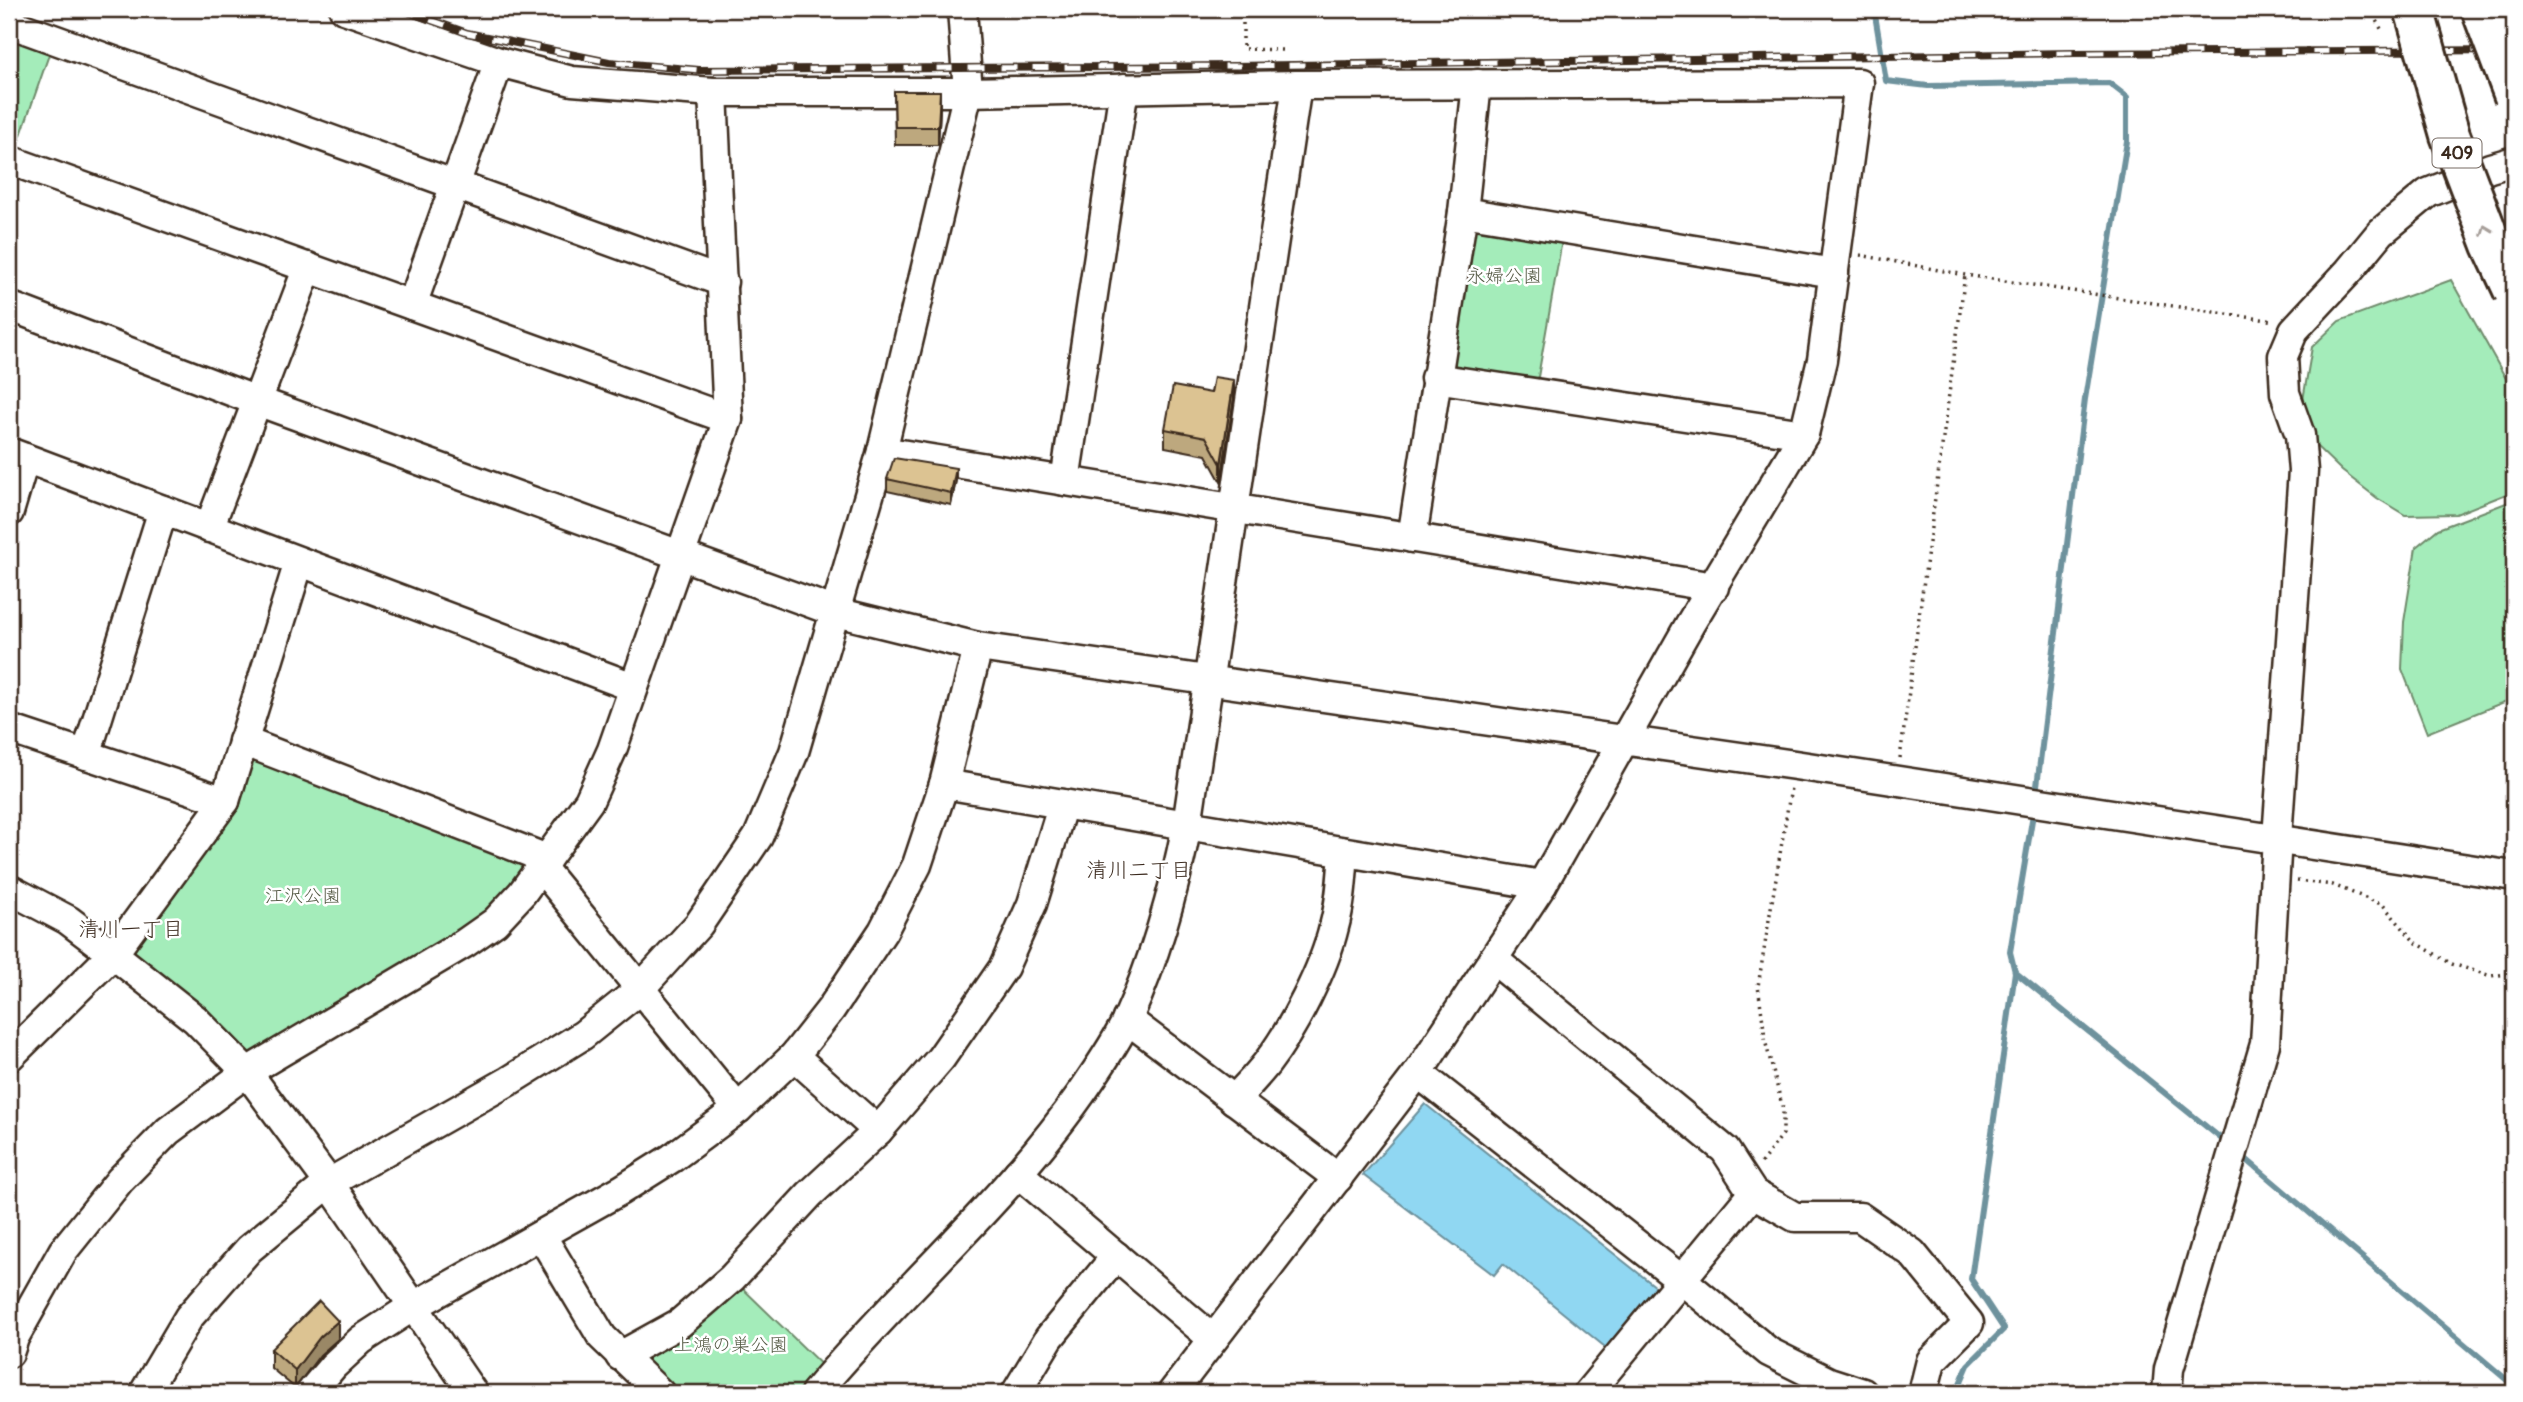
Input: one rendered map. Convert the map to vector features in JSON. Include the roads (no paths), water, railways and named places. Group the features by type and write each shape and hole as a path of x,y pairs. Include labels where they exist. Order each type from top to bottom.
{"highway":[{"name":"409","path":"2414,9 2450,135 2492,245 2514,292"},
{"path":"2481,9 2514,96"}],"street":[{"path":"344,9 499,62 572,81 713,92 968,92 1297,85 1859,83 1822,360 1804,434 1690,624 1542,885 1418,1073 1172,1393"},
{"path":"144,1393 189,1317 249,1250 329,1183 509,1081 573,1041 639,990 699,925 758,837 794,752 882,451 968,92 962,9"},
{"path":"9,23 723,282"},
{"path":"412,305 499,62"},
{"path":"1412,538 1463,212 1477,84"},
{"path":"815,1393 1018,1173 1067,1113 1099,1067 1127,1019 1165,922 1187,825 1297,85"},
{"path":"1065,481 1124,88"},
{"path":"9,1353 14,1338 63,1251 120,1180 168,1131 247,1072 465,943 495,922 522,892 589,801 612,750 729,419 713,92"},
{"path":"9,160 729,419"},
{"path":"2166,1393 2169,1368 2265,1044 2303,471 2300,435 2285,393 2283,356 2294,330 2381,232 2428,193 2514,161"},
{"path":"1463,212 1836,262"},
{"path":"209,528 308,267"},
{"path":"9,306 257,401 836,611 978,648 1795,765 2514,876"},
{"path":"1435,378 1804,434"},
{"path":"882,451 1714,587"},
{"path":"9,512 17,455 633,687"},
{"path":"86,755 163,510"},
{"path":"10,1055 113,954 225,801 299,562"},
{"path":"310,1393 361,1340 412,1307 621,1190 672,1158 738,1109 794,1056 831,1009 883,931 917,865 944,784 978,648"},
{"path":"9,729 225,801"},
{"path":"243,741 544,863 639,990 738,1109"},
{"path":"944,784 1542,885"},
{"path":"620,1356 680,1323 732,1278 810,1194 878,1131 941,1058 1004,967 1032,904 1063,804"},
{"path":"1234,1100 1267,1063 1296,1018 1319,969 1334,929 1342,888 1344,852"},
{"path":"9,889 68,920 113,954 195,1019 247,1072 329,1183 473,1393"},
{"path":"1493,959 1725,1150 1749,1188 1795,1217 1860,1217 1912,1253 1969,1322 1931,1362 1923,1393"},
{"path":"1127,1019 1338,1178"},
{"path":"794,1056 878,1131"},
{"path":"1418,1073 1682,1280 1769,1352 1829,1382 1863,1393"},
{"path":"1018,1173 1213,1339"},
{"path":"1588,1393 1682,1280 1749,1188"},
{"path":"541,1235 602,1337 660,1393"},
{"path":"1016,1393 1049,1338 1116,1256"}],"water":[{"path":"1425,1104 1656,1287 1610,1351 1503,1264 1494,1275 1363,1175"}],"waterway":[{"path":"1874,9 1886,81 1928,86 2109,83 2127,97 2127,141 2085,399 2036,794"},
{"path":"1956,1393 1968,1365 2004,1329 1971,1279 2015,972 2010,952 2034,808"},
{"path":"2015,972 2229,1145"},
{"path":"2240,1154 2514,1386"}],"railway":[{"path":"400,9 467,33 609,62 699,70 2514,50"}],"district":[{"name":"清川二丁目","path":"1139,870"},
{"name":"清川一丁目","path":"131,929"}],"park label":[{"name":"永婦公園","path":"1504,276"},
{"name":"江沢公園","path":"303,896"},
{"name":"上鴻の巣公園","path":"731,1345"}]}
